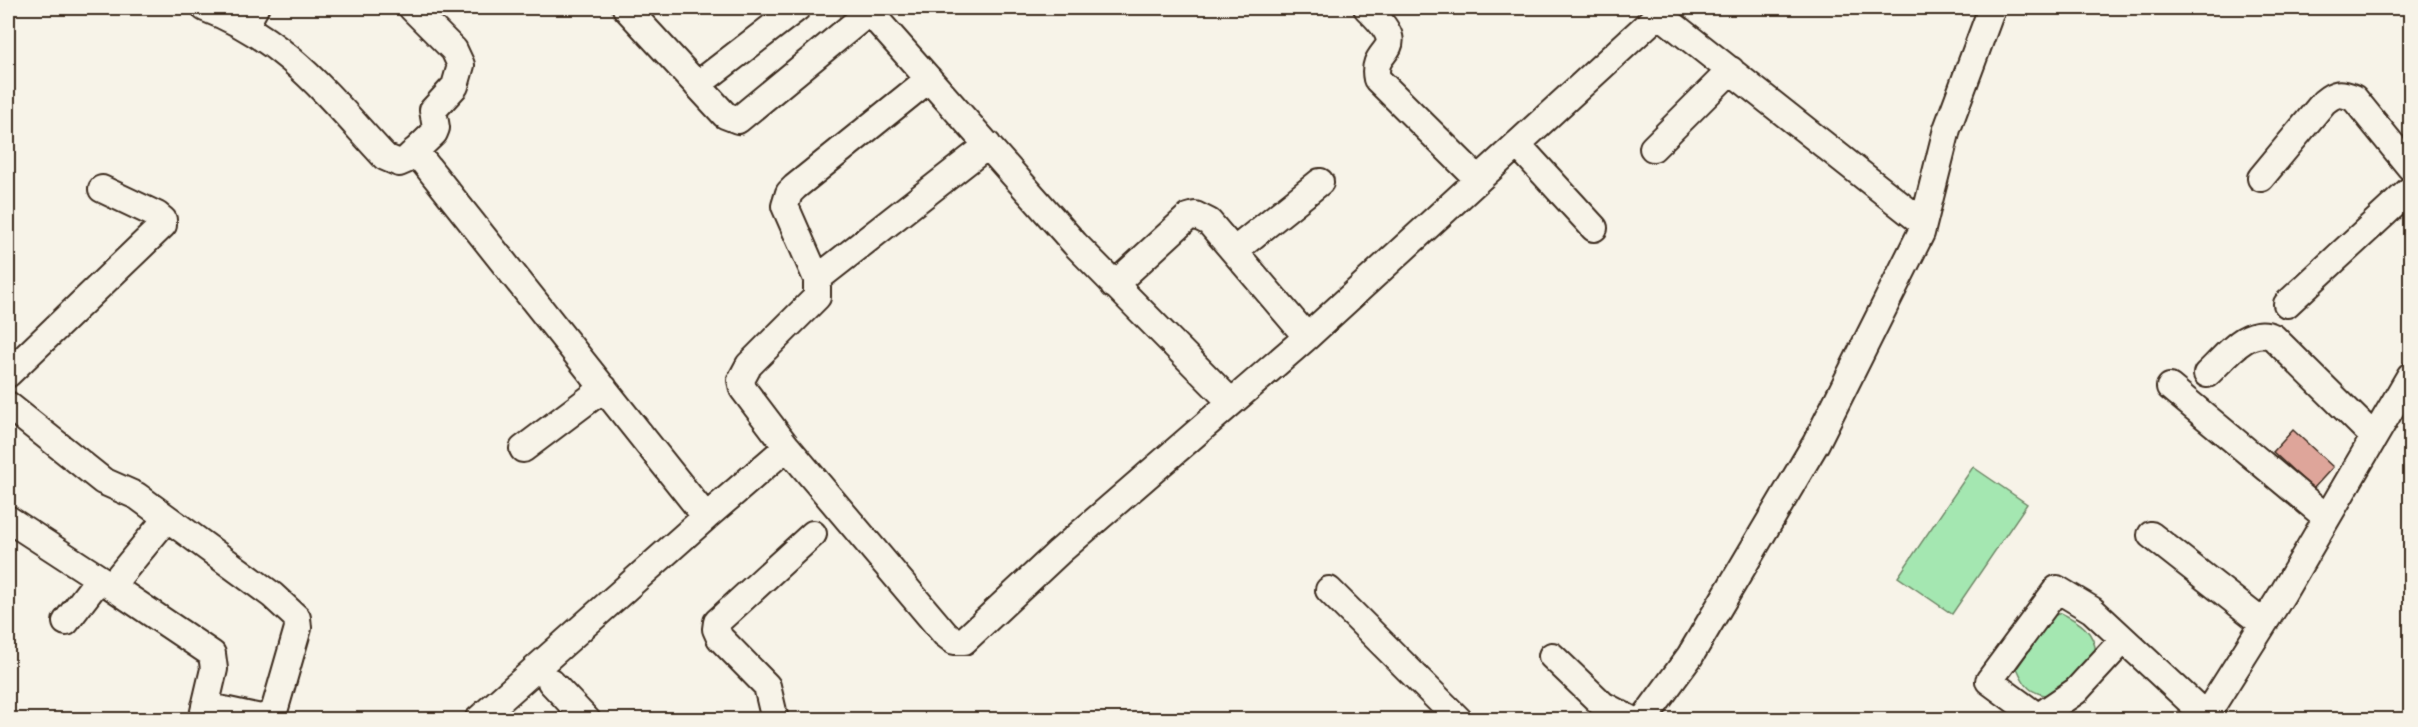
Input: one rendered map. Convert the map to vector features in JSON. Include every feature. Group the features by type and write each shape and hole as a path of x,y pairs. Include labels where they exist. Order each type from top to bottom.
{"street":[{"path":"205,8 250,17 294,60 385,158 399,163 415,151 436,128 433,110 455,86 461,65 454,50 412,8"},
{"path":"626,8 725,115 738,120 870,9 929,79 1114,285 1231,402"},
{"path":"697,85 797,8"},
{"path":"1367,8 1389,32 1392,40 1390,48 1377,64 1377,79 1478,179"},
{"path":"1643,720 1690,656 1816,442 1923,224 1947,129 1992,8"},
{"path":"929,79 789,193 785,206 817,279 819,289 812,304 748,365 741,380 743,388 788,447 945,634 954,641 964,641 1059,552 1307,337 1663,10 1731,70 1923,224"},
{"path":"1653,148 1731,70"},
{"path":"2261,178 2324,102 2334,94 2343,93 2354,98 2410,168"},
{"path":"1517,144 1594,228"},
{"path":"817,279 988,145"},
{"path":"415,151 706,517"},
{"path":"1234,252 1320,182"},
{"path":"8,374 163,225 163,220 157,215 102,189"},
{"path":"2287,304 2410,190"},
{"path":"1114,285 1188,217 1195,215 1209,222 1307,337"},
{"path":"2207,374 2248,337 2264,333 2273,337 2373,436"},
{"path":"2123,640 2076,691 2037,718 1989,681 2057,589 2092,610 2204,717 2263,623 2410,376"},
{"path":"2170,387 2326,517"},
{"path":"523,449 604,388"},
{"path":"8,405 103,481 137,496 272,595 297,618 295,638 275,708 269,716 261,718 203,713 214,669 212,654 207,647 8,519"},
{"path":"478,720 788,447"},
{"path":"66,622 167,518"},
{"path":"775,720 767,686 720,638 716,628 717,622 813,534"},
{"path":"2151,535 2263,623"},
{"path":"1329,590 1459,720"},
{"path":"1552,656 1592,696 1632,720"},
{"path":"551,682 587,720"}],"green space":[{"path":"1973,467 2027,504 1952,614 1898,577"},
{"path":"2061,613 2085,628 2095,645 2096,653 2050,696 2029,688 2017,668 2053,616"}],"building":[{"path":"2293,430 2333,467 2313,489 2273,452"}]}
